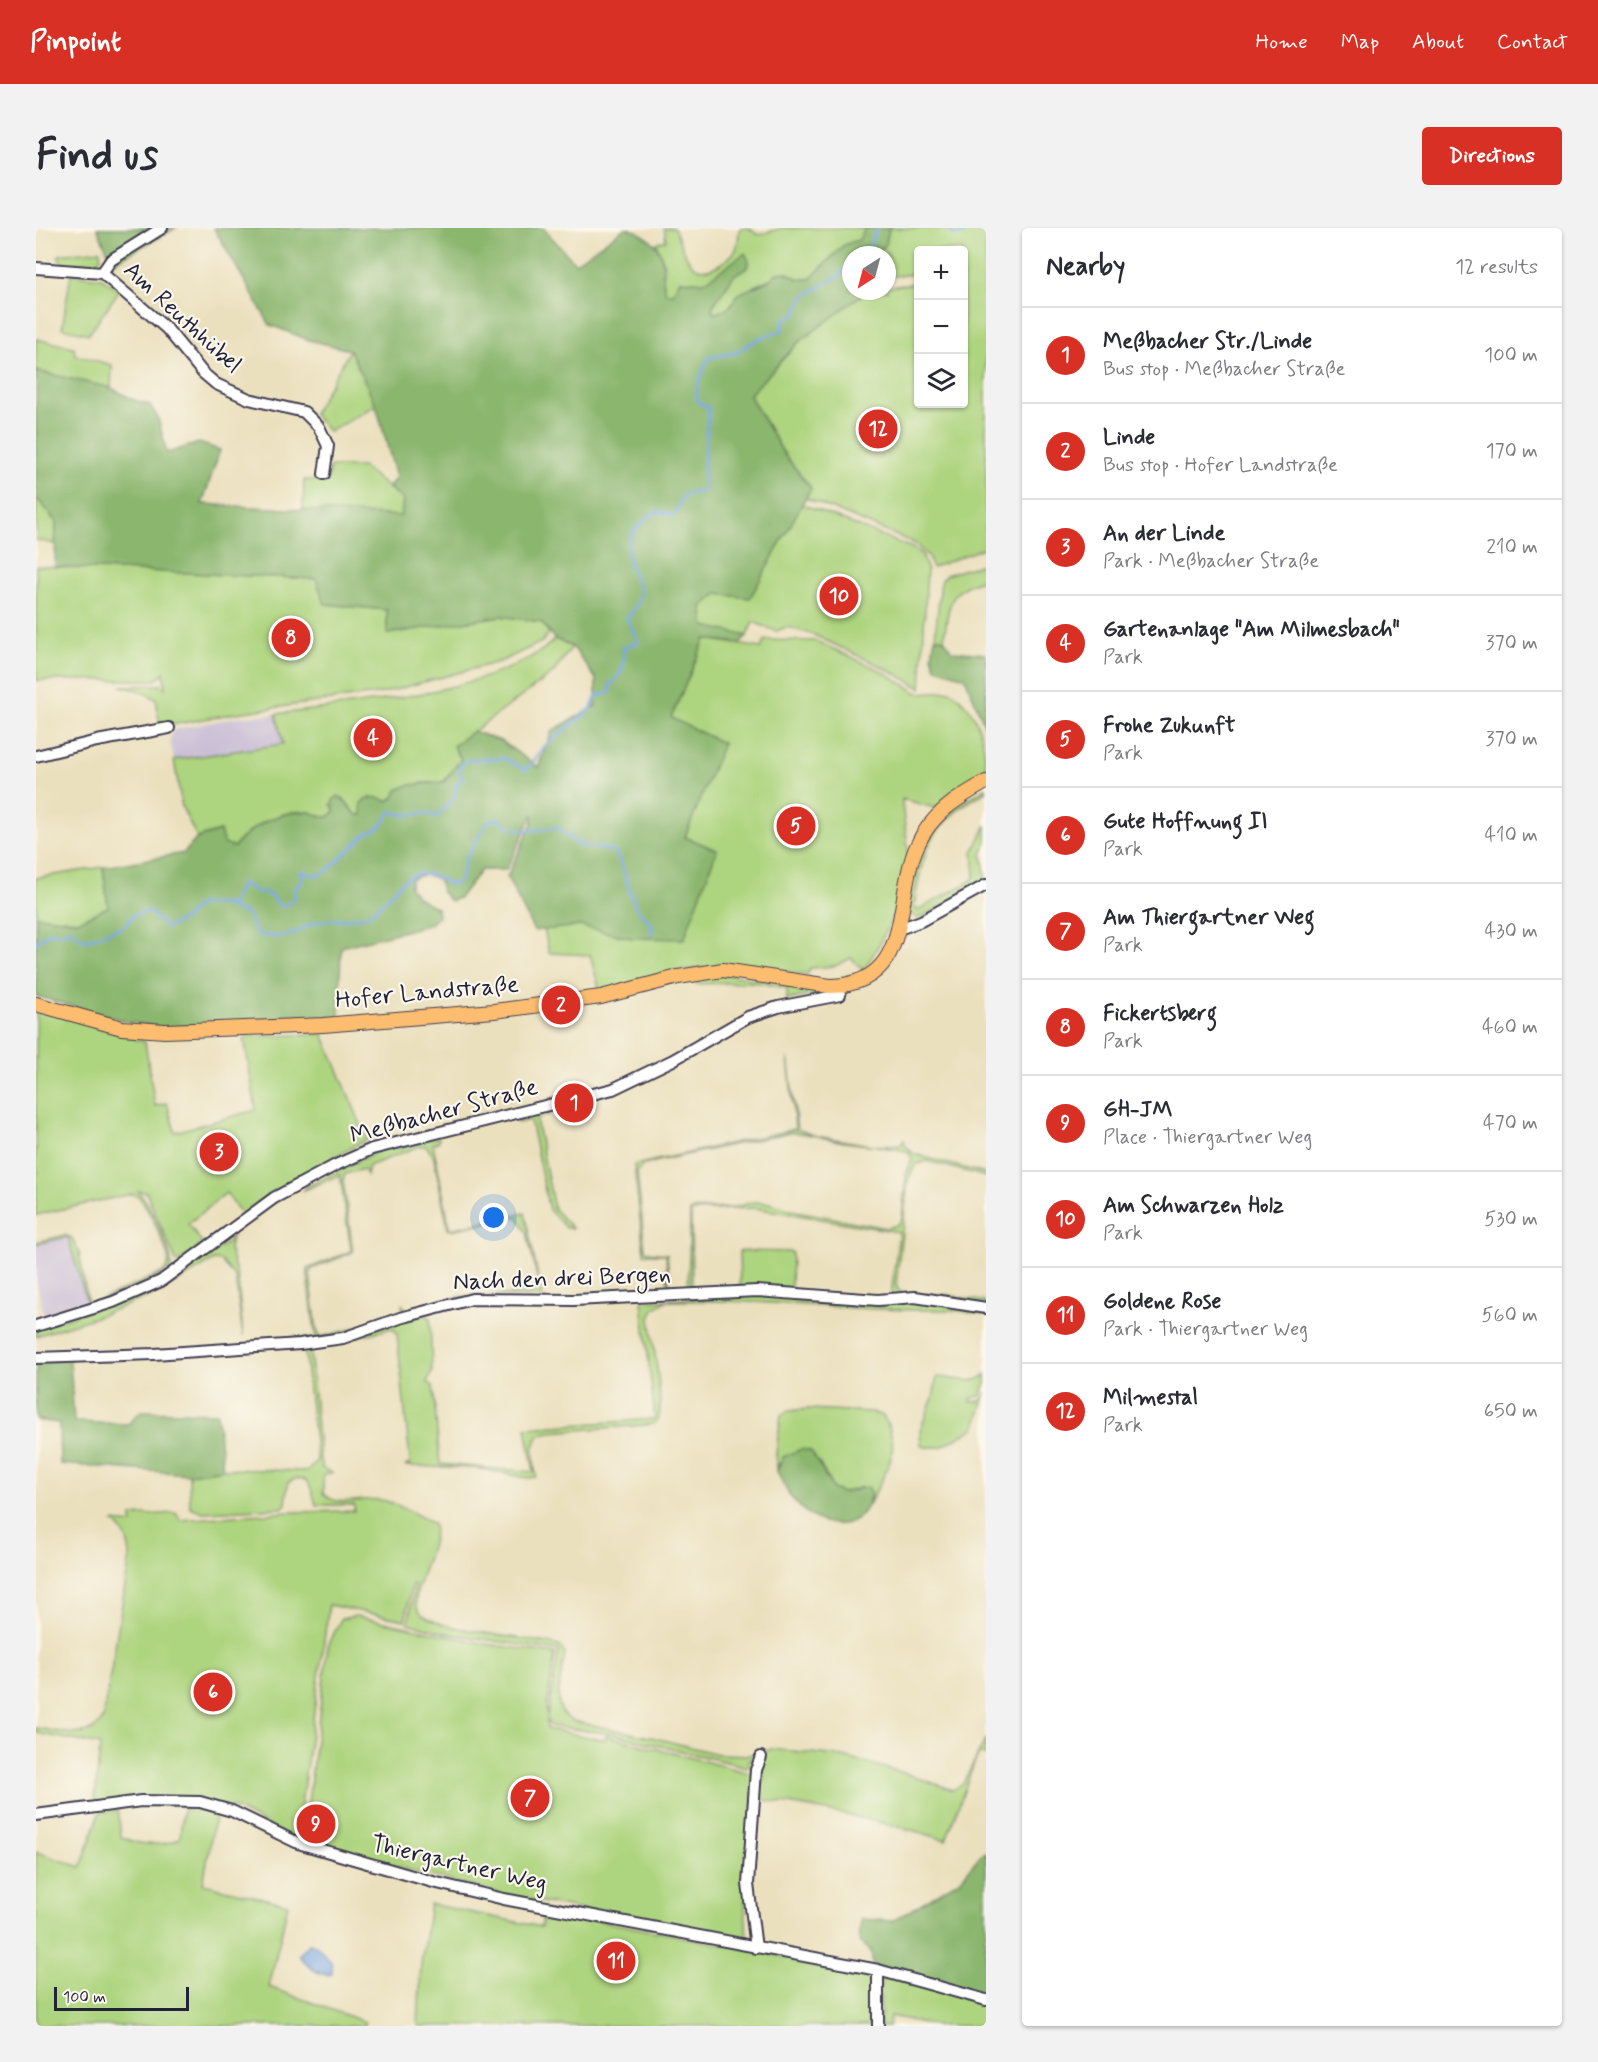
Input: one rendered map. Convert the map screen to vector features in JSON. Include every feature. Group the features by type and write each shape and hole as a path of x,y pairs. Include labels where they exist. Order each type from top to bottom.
{"main road":[{"name":"Hofer Landstraße","path":"36,1004 122,1028 165,1031 323,1025 494,1011 601,997 678,977 723,970 842,985 872,974 890,952 899,929 913,856 925,830 949,804 986,782"}],"street":[{"name":"Am Reuthhübel","path":"102,273 111,260 162,228"},
{"name":"Am Reuthhübel","path":"36,268 102,273 167,329 203,373 216,384 249,399 304,412 319,427 328,446 324,474"},
{"path":"36,756 97,741 169,728"},
{"path":"899,929 921,921 986,885"},
{"name":"Meßbacher Straße","path":"36,1326 113,1302 161,1281 274,1198 372,1149 613,1089 673,1060 748,1017 778,1007 840,995 842,985"},
{"name":"Nach den drei Bergen","path":"36,1358 154,1354 300,1344 343,1338 400,1317 472,1299 574,1300 757,1291 878,1300 934,1299 986,1308"},
{"path":"756,1948 749,1914 748,1884 756,1770 761,1757"},
{"name":"Thiergartner Weg","path":"36,1815 141,1801 200,1802 232,1810 298,1843 433,1882 504,1899 878,1970 986,2000"},
{"path":"878,1970 878,2026"}],"shaded area":[{"path":"276,714 283,744 174,760 170,740 173,730 238,717"},
{"path":"68,1236 87,1304 44,1316 36,1280 36,1244"}],"green space":[{"path":"97,228 176,228 113,263"},
{"path":"214,228 543,228 575,263 627,228 643,235 658,248 666,293 673,293 680,280 704,282 745,253 749,261 747,268 734,275 712,307 713,313 725,310 733,303 736,295 768,281 777,273 786,272 798,279 810,279 842,247 842,300 855,300 798,343 749,395 784,454 811,488 750,598 717,594 702,607 705,626 747,636 740,643 705,639 671,718 723,743 685,837 717,850 684,939 631,938 580,926 534,931 507,877 533,821 533,814 506,870 481,870 459,898 450,901 441,891 439,880 435,878 422,875 411,879 410,888 419,898 437,908 438,917 428,925 341,947 339,1016 336,1019 166,1028 132,1023 36,996 36,916 78,921 108,907 103,867 184,853 197,838 220,831 224,844 234,847 257,826 277,816 309,812 325,817 331,816 334,811 333,800 339,796 357,815 362,815 361,803 367,799 377,798 387,801 393,799 397,790 408,785 444,782 461,759 453,746 473,731 501,741 538,767 552,731 596,706 596,679 573,647 555,639 541,622 501,616 387,634 387,610 325,604 316,579 55,567 56,522 36,497 36,371 111,388 134,400 150,405 158,418 167,453 199,443 220,450 202,504 401,516 403,500 389,487 396,477 376,405 350,350 309,340 270,325"},
{"path":"664,228 674,228 691,263 704,269 718,265 733,253 737,248 740,228 749,228 758,235 782,228 865,228 866,231 859,240 842,246 810,279 798,279 786,272 754,286 723,313 713,313 712,307 734,275 722,270 704,282 680,280 673,293 665,293 662,284 665,266 656,243 666,240"},
{"path":"865,228 889,228 884,246 843,246 859,240"},
{"path":"889,228 940,228 952,231 950,228 986,228 986,547 932,568 929,557 914,543 806,498 811,488 784,454 749,395 798,343 855,300 896,300 896,286 914,284 914,408 968,408 968,246 914,246 914,274 896,276 896,246 884,246"},
{"path":"100,250 101,258 96,262 65,264 59,259 59,255"},
{"path":"71,274 102,278 119,291 89,334 62,328"},
{"path":"36,339 74,347 75,355 112,365 111,388 36,371"},
{"path":"350,350 376,405 329,432 313,414"},
{"path":"330,467 363,467 403,500 401,517 303,510 304,480 328,481"},
{"path":"36,497 56,522 55,544 36,540"},
{"path":"802,504 922,554 927,569 921,688 887,669 814,635 788,627 776,631 753,622 747,636 704,626 702,607 717,594 750,598"},
{"path":"986,563 986,579 964,587 957,593 949,607 944,639 935,637 941,581 946,575"},
{"path":"36,566 317,579 326,604 387,610 387,633 501,616 541,622 549,633 542,642 502,661 383,693 236,713 160,727 156,699 141,691 121,686 161,685 165,688 164,672 156,680 36,680"},
{"path":"935,637 944,639 952,651 986,654 986,729 965,677 936,668 932,656"},
{"path":"555,639 572,647 553,673 454,746 462,759 443,782 422,783 387,801 361,803 363,815 357,815 343,798 331,804 334,810 328,817 309,812 277,816 257,826 234,847 224,844 219,831 197,838 182,807 174,760 283,744 276,714 382,700 463,683 500,672 531,657"},
{"path":"705,639 761,648 765,640 816,641 884,672 918,693 951,691 969,708 975,718 983,741 986,778 935,808 902,799 908,854 903,884 887,930 863,970 851,958 835,966 810,968 808,974 703,968 654,976 601,995 590,955 549,953 544,929 581,926 631,938 684,938 689,918 685,837 722,743 671,718"},
{"path":"986,788 986,792 953,814 933,839 921,870 914,908 918,910 971,881 975,876 973,852 986,825 986,845 982,854 986,881 918,919 908,913 917,870 928,839 949,813"},
{"path":"103,867 108,907 78,921 36,916 36,878"},
{"path":"730,975 833,991 787,1000 787,988 753,982 697,984 693,978"},
{"path":"36,1011 55,1013 145,1042 155,1106 167,1103 175,1132 256,1110 244,1037 323,1034 367,1139 271,1193 242,1215 226,1193 188,1224 203,1244 177,1263 146,1192 138,1191 160,1228 169,1252 171,1269 149,1282 88,1306 68,1237 36,1244 36,1242 65,1235 72,1238 79,1253 88,1303 91,1304 162,1273 168,1266 168,1259 158,1230 138,1196 131,1194 36,1215 36,1174 39,1173 36,1165"},
{"path":"788,1057 797,1129 818,1136 787,1133 658,1161 643,1165 637,1172 645,1249 649,1252 667,1254 670,1290 668,1293 666,1254 644,1254 634,1165 795,1129"},
{"path":"546,1112 549,1115 536,1119 554,1209 572,1228 566,1228 549,1210 530,1120 517,1123 518,1120"},
{"path":"818,1136 873,1145 847,1143"},
{"path":"439,1137 439,1141 433,1144 450,1229 525,1213 542,1297 471,1296 433,1304 395,1317 403,1311 402,1304 407,1311 462,1296 530,1294 537,1290 539,1285 527,1233 518,1217 450,1230 448,1229 434,1157 426,1146 419,1146 369,1166 367,1175 364,1169 345,1174 343,1180 353,1252 312,1269 310,1273 317,1331 321,1337 389,1319 359,1330 316,1339 307,1269 351,1251 340,1175 304,1190 306,1187 386,1147 401,1148 410,1143"},
{"path":"904,1140 905,1145 914,1154 986,1174 986,1177 927,1161 915,1165 908,1180 896,1285 899,1291 906,1294 948,1295 986,1302 986,1305 891,1296 899,1232 755,1208 691,1211 731,1208 754,1202 770,1203 791,1210 887,1228 897,1225 902,1219 906,1175 912,1158 907,1151 873,1145 900,1145"},
{"path":"691,1211 692,1291 688,1291 690,1212"},
{"path":"233,1233 229,1248 238,1279 243,1336 235,1277 221,1261 214,1260 160,1292 93,1318 36,1336 36,1329 154,1286 220,1248 229,1241"},
{"path":"739,1251 792,1252 791,1288 740,1289"},
{"path":"779,1294 794,1300 870,1303 880,1306 904,1300 986,1310 986,1315 945,1310 666,1301 654,1309 650,1318 659,1387 660,1413 657,1422 646,1425 549,1432 538,1436 533,1449 536,1477 528,1478 474,1468 405,1466 410,1464 410,1460 397,1334 393,1328 310,1348 320,1460 322,1468 332,1473 323,1475 323,1493 337,1501 378,1499 386,1501 433,1524 434,1532 430,1552 417,1595 416,1604 422,1614 456,1627 561,1647 565,1654 558,1692 559,1701 565,1716 573,1721 718,1754 750,1755 772,1749 839,1756 901,1772 953,1790 963,1783 986,1739 986,1755 979,1754 974,1764 946,1840 853,1816 758,1799 764,1776 760,1773 760,1755 749,1760 751,1768 612,1734 551,1726 547,1719 547,1729 604,1740 606,1736 754,1774 745,1905 747,1941 504,1895 303,1842 328,1646 341,1619 356,1616 486,1644 555,1654 546,1709 547,1716 559,1651 446,1633 408,1623 415,1585 412,1584 405,1620 329,1605 296,1840 234,1808 98,1802 95,1798 100,1745 36,1733 36,1728 73,1734 82,1733 90,1731 103,1719 130,1556 126,1537 113,1522 132,1524 132,1516 176,1513 181,1520 291,1512 354,1511 354,1505 316,1505 308,1483 301,1478 288,1482 286,1504 282,1508 203,1512 190,1507 189,1474 223,1469 308,1471 317,1460 304,1346 425,1315 430,1318 432,1371 427,1382 433,1386 440,1464 534,1472 526,1428 655,1419 642,1301"},
{"path":"293,1338 315,1339 297,1341 266,1343"},
{"path":"70,1360 74,1422 128,1424 141,1411 217,1413 223,1469 189,1474 60,1464 59,1423 36,1420 36,1361"},
{"path":"986,1374 986,1384 980,1396 972,1398 971,1402 981,1401 986,1392 975,1428 941,1447 925,1447 921,1444 920,1430 933,1398 937,1377 970,1381"},
{"path":"808,1409 871,1412 883,1416 889,1428 892,1451 886,1472 869,1505 871,1493 861,1487 842,1493 833,1489 819,1462 779,1463 777,1471 776,1453 781,1415 788,1411"},
{"path":"801,1449 811,1451 833,1489 842,1493 867,1487 871,1493 867,1506 860,1515 852,1521 832,1524 810,1515 796,1503 777,1471 783,1457"},
{"path":"183,1809 216,1811 203,1884 288,1904 269,1987 365,2022 365,2026 36,2026 36,1852 81,1867 100,1812 118,1810 121,1837 151,1844 174,1841 180,1838"},
{"path":"986,1852 986,1998 873,1966 871,1951 859,1941 861,1919 893,1921 961,1879 981,1854"},
{"path":"430,1904 541,1927 544,1910 869,1973 874,1981 876,2026 418,2026 421,1965"},
{"path":"883,1975 986,2003 986,2026 938,2026 890,2016 889,2026 880,2026 881,1977"}],"water":[{"path":"308,1944 316,1945 332,1963 332,1974 318,1972 302,1959 299,1955"}],"waterway":[{"path":"870,246 877,228"},
{"path":"945,228 954,235 963,234 969,228"},
{"path":"981,228 986,235"},
{"path":"36,943 49,932 62,934 70,929 82,939 90,939 122,928 134,915 149,911 167,928 186,918 198,905 232,904 242,883 256,892 269,894 279,905 285,906 295,899 294,888 302,883 301,871 316,876 327,871 366,834 379,828 391,812 404,815 428,813 436,817 456,796 455,785 463,780 459,772 462,763 503,758 526,770 547,744 591,709 597,695 610,693 610,685 622,669 623,648 638,642 627,618 637,604 640,592 630,565 628,546 634,531 648,517 658,511 674,516 684,494 701,492 704,489 704,459 709,408 698,402 697,390 708,358 735,353 758,339 782,330 784,319 795,315 803,297 842,272"},
{"path":"226,906 247,914 256,933 273,936 291,934 317,922 367,915 407,879 415,875 425,874 437,877 451,885 460,881 466,858 488,821 499,819 519,830 557,827 579,845 614,851 634,903 652,926 651,934"}],"place":[{"name":"Milmestal","path":"878,429"},
{"name":"Am Schwarzen Holz","path":"839,596"},
{"name":"Fickertsberg","path":"291,638"},
{"name":"Gartenanlage \"Am Milmesbach\"","path":"373,738"},
{"name":"Frohe Zukunft","path":"796,826"},
{"name":"Linde","path":"561,1005"},
{"name":"Meßbacher Str./Linde","path":"574,1103"},
{"name":"An der Linde","path":"219,1152"},
{"name":"Gute Hoffnung II","path":"213,1692"},
{"name":"Am Thiergartner Weg","path":"530,1798"},
{"name":"GH-JM","path":"316,1824"},
{"name":"Goldene Rose","path":"616,1961"}]}
